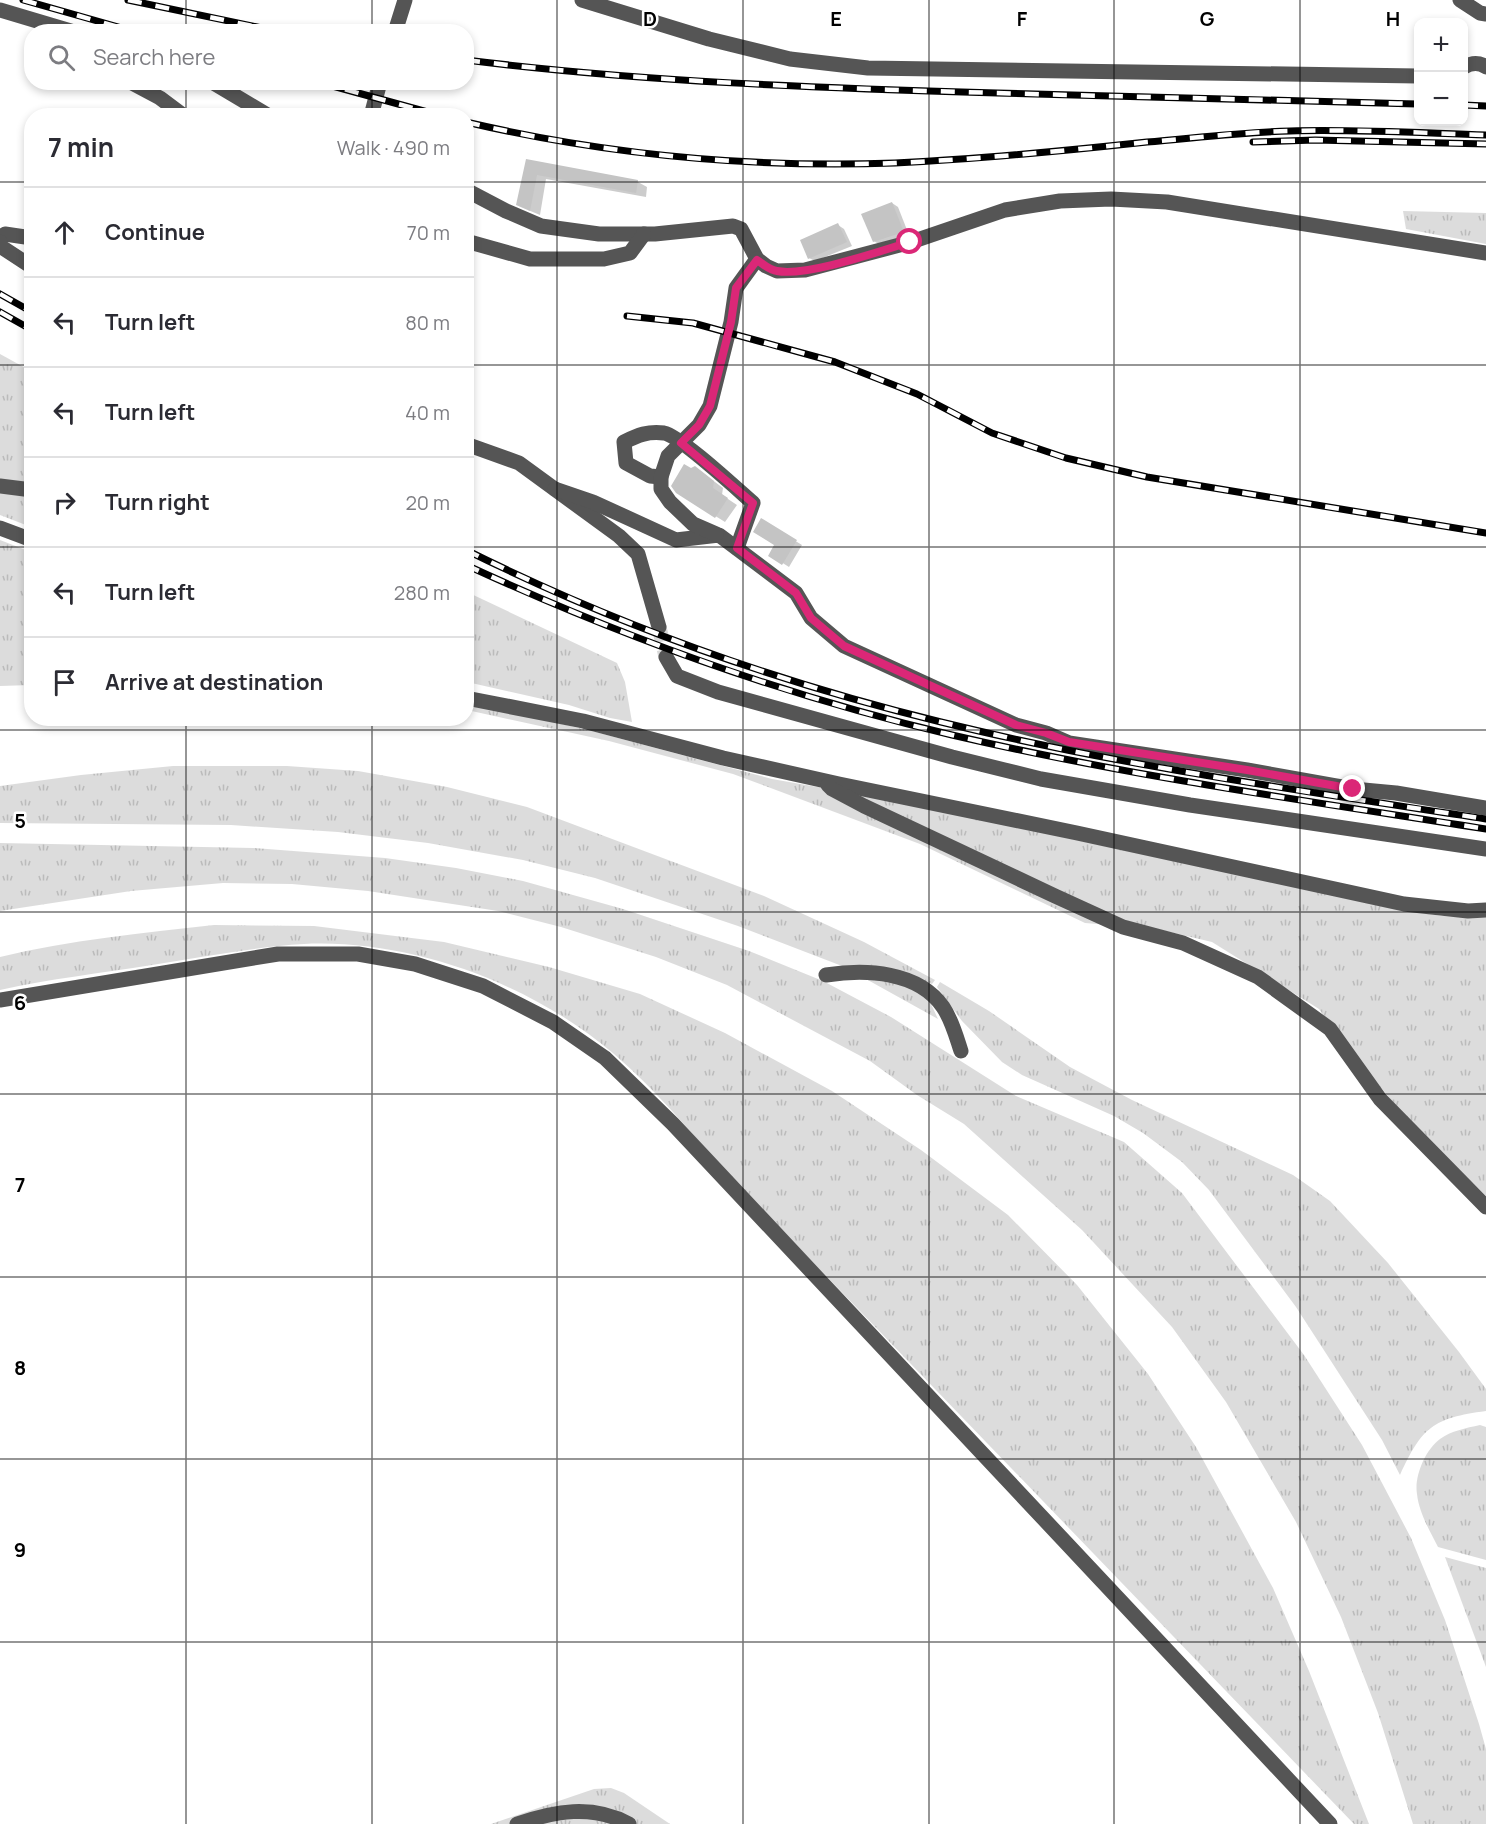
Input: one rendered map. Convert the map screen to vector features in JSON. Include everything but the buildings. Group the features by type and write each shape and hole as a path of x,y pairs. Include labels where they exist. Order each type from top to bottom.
{"lane":[{"path":"398,24 405,0"},
{"path":"582,0 709,39 790,59 868,68 1414,76"},
{"path":"1460,0 1480,13 1486,14"},
{"path":"0,10 24,25"},
{"path":"0,10 47,24"},
{"path":"1468,65 1482,64 1486,67"},
{"path":"145,90 173,108"},
{"path":"225,90 256,108"},
{"path":"372,108 378,90"},
{"path":"474,194 541,226 599,234 644,234 733,226 741,229 757,260 777,271 805,270 910,242 1005,210 1060,201 1111,199 1167,202 1486,253"},
{"path":"24,237 5,234 0,240 0,246 24,262"},
{"path":"474,243 530,259 604,259 630,253 644,234"},
{"path":"757,260 736,288 731,322 710,406 699,425 668,456 661,477 661,489 670,502 693,524 719,535 796,593 811,618 844,646 1016,725 1069,742 1353,789 1396,793 1486,808"},
{"path":"661,477 650,476 626,463 624,442 642,432 667,433 753,503 737,548"},
{"path":"474,447 519,463 619,536 638,554 659,627"},
{"path":"0,486 24,489"},
{"path":"555,489 593,502 676,540 719,535"},
{"path":"0,528 24,537"},
{"path":"666,657 678,676 718,692 952,758 1041,779 1190,806 1486,849"},
{"path":"474,700 583,721 723,758 824,781 1404,904 1468,911 1486,910"},
{"path":"824,781 832,789 864,806 1123,927 1183,943 1258,977 1330,1029 1380,1099 1486,1207"},
{"path":"0,1000 278,954 358,954 415,964 483,986 553,1022 605,1058 673,1125 1330,1824"},
{"path":"826,975 875,972 920,986 934,996 943,1008 951,1022 961,1051"},
{"path":"517,1824 566,1810 594,1811 629,1824"}],"green space":[{"path":"1403,211 1486,213 1486,244 1406,229"},
{"path":"0,354 24,367 24,524 0,515"},
{"path":"0,540 24,549 24,685 0,686"},
{"path":"474,595 617,663 625,682 632,722 610,718 569,705 474,684"},
{"path":"474,706 588,730 772,779 886,799 1403,910 1442,916 1486,917 1486,1196 1406,1118 1319,1009 1212,942 1157,929 1085,923 920,844 733,774 609,741 474,712"},
{"path":"173,766 287,766 358,771 447,787 527,807 764,896 864,942 935,980 932,984 918,978 842,966 738,926 595,878 523,860 428,843 338,832 231,825 0,823 0,786"},
{"path":"0,843 253,848 385,858 456,868 523,881 623,909 749,951 823,981 891,1017 1016,1096 1124,1142 1182,1193 1304,1355 1362,1445 1411,1538 1445,1620 1486,1749 1486,1824 1413,1824 1378,1713 1341,1617 1296,1522 1226,1402 1172,1327 1082,1230 964,1124 917,1095 870,1061 727,985 656,957 561,927 498,911 368,891 292,884 223,883 131,891 0,911"},
{"path":"214,925 314,926 444,942 549,967 640,994 725,1033 832,1091 921,1150 1008,1215 1077,1285 1148,1374 1196,1447 1273,1588 1309,1671 1369,1824 1354,1824 726,1172 644,1081 582,1029 546,1007 508,987 428,958 386,949 345,944 285,945 247,950 0,990 0,957 79,942"},
{"path":"866,979 892,981 917,990 929,1001 938,1019"},
{"path":"940,982 989,1011 1070,1067 1132,1100 1293,1175 1330,1201 1388,1263 1459,1352 1486,1389 1486,1411 1453,1417 1431,1428 1415,1446 1400,1475 1382,1440 1296,1307 1209,1190 1182,1162 1143,1133 1114,1116 1022,1075 1002,1062 962,1021 937,987"},
{"path":"1480,1425 1486,1427 1486,1560 1438,1547 1422,1515 1417,1487 1419,1472 1425,1457 1440,1439 1459,1430"},
{"path":"1445,1557 1486,1568 1486,1667"},
{"path":"611,1788 624,1793 670,1824 491,1824 594,1789"}],"tunnel":[{"path":"659,627 666,657"}],"railway":[{"path":"23,0 108,24"},
{"path":"128,0 243,24"},
{"path":"474,61 599,74 798,86 1414,104"},
{"path":"347,90 413,108"},
{"path":"1468,105 1486,106"},
{"path":"474,124 572,143 679,157 841,164 958,159 1272,132 1364,131 1486,135"},
{"path":"1253,142 1315,140 1486,144"},
{"path":"0,294 24,308"},
{"path":"0,312 24,326"},
{"path":"627,316 693,323 835,362 917,394 992,433 1066,458 1147,477 1486,533"},
{"path":"474,554 581,603 699,649 819,689 941,722 1144,765 1486,819"},
{"path":"474,569 584,616 705,662 828,702 952,735 1151,775 1486,829"}],"route":[{"path":"910,242 825,266 790,272 777,271 757,260 736,288 731,322 710,406 699,425 681,443 753,503 737,548 796,593 811,618 844,646 1016,725 1069,742 1353,789"}]}
